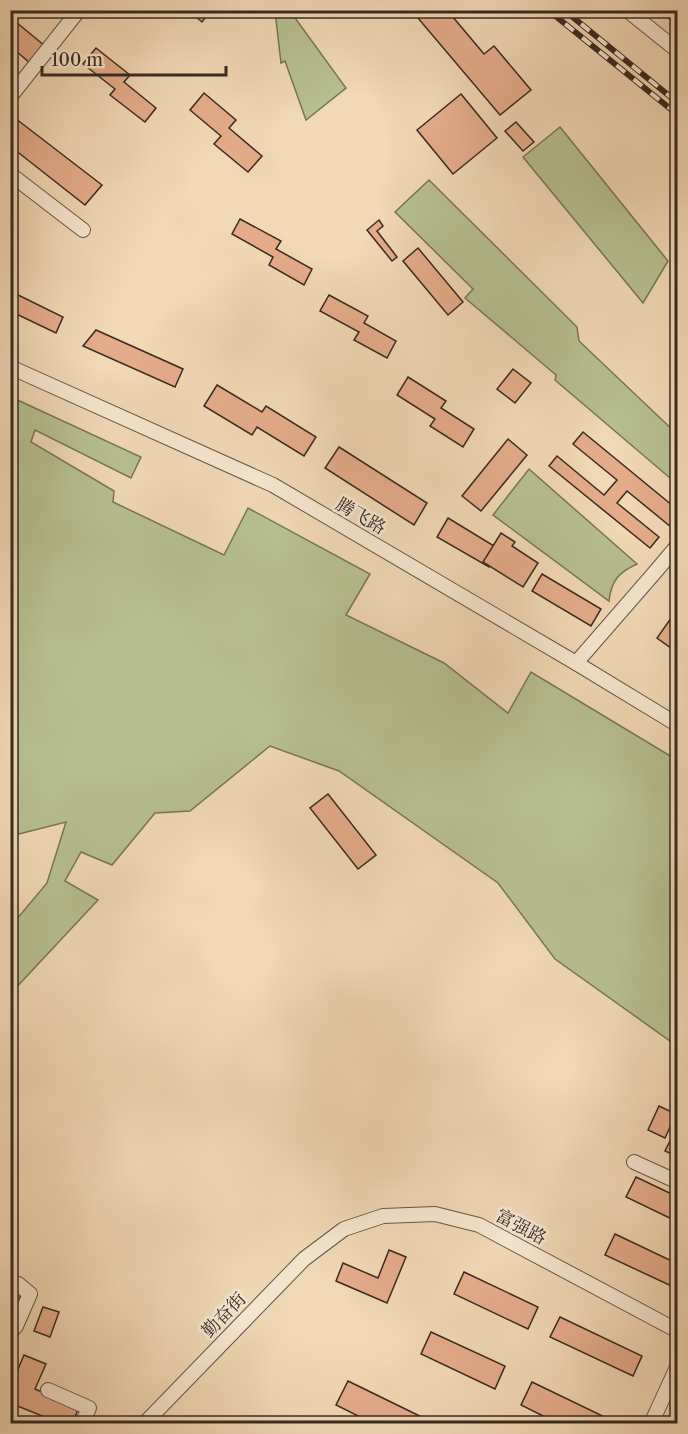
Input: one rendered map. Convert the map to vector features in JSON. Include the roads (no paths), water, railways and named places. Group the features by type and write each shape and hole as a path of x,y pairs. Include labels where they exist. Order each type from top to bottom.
{"street":[{"path":"10,97 79,10"},
{"path":"627,10 678,51"},
{"path":"10,174 82,230"},
{"name":"腾飞路","path":"10,367 273,485 678,725"},
{"path":"576,663 678,545"},
{"path":"634,1162 678,1182"},
{"name":"富强路","path":"335,1236 344,1229 383,1216 435,1214 479,1225 678,1331"},
{"name":"勤奋街","path":"144,1424 304,1259 335,1236"},
{"path":"10,1281 18,1284 30,1294 16,1326 10,1332"},
{"path":"651,1424 678,1365"},
{"path":"48,1390 89,1408 82,1424"}],"railway":[{"path":"548,10 678,115"},
{"path":"564,10 678,103"}]}
